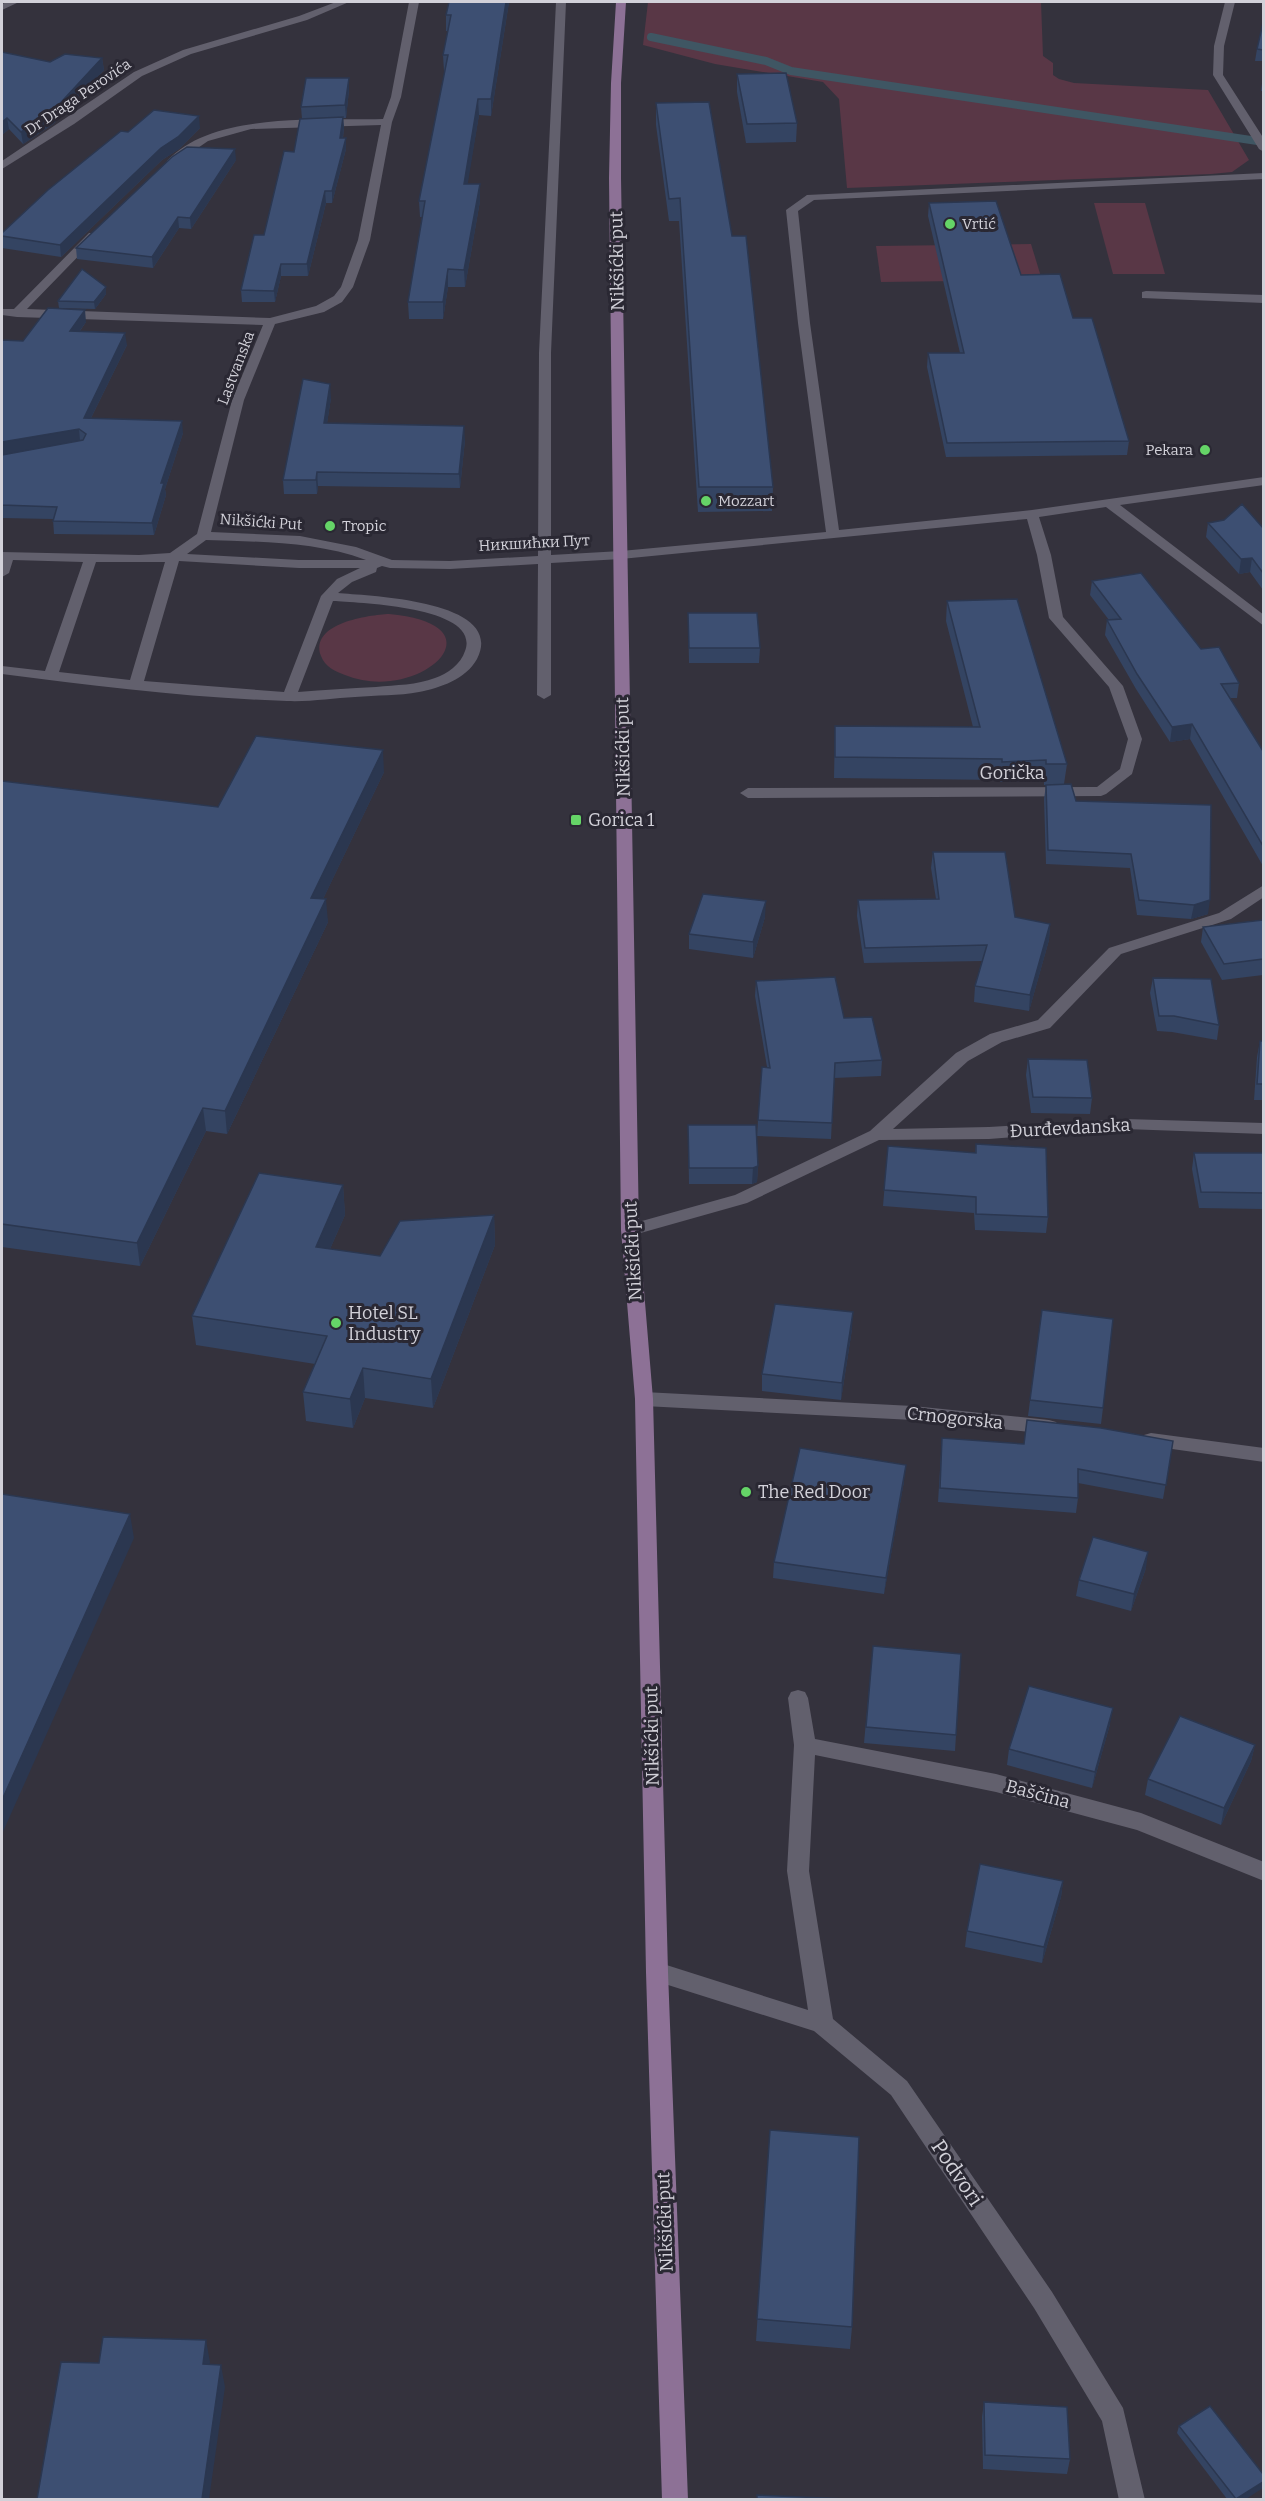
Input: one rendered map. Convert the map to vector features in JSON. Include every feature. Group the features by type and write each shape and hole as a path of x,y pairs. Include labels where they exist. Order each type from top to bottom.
{"main road":[{"name":"Nikšićki put","path":"621,2 616,83 615,166 630,1230 644,1399 657,1972 675,2499"}],"street":[{"path":"2,7 14,2"},
{"name":"Dr Draga Perovića","path":"2,166 138,74 187,52 303,18 344,2"},
{"name":"Lastvanska","path":"203,536 238,400 270,322 320,309 338,299 347,287 364,240 387,122 396,97 414,2"},
{"path":"544,695 544,353 561,2"},
{"path":"1230,2 1219,46 1218,75 1260,144"},
{"path":"160,172 204,139 251,126 387,122"},
{"path":"2,156 17,156"},
{"path":"833,535 804,323 792,210 811,197 1263,176"},
{"path":"17,313 103,225"},
{"path":"1146,295 1263,299"},
{"path":"2,312 270,322"},
{"path":"621,555 1032,514 1263,481"},
{"path":"1108,503 1263,622"},
{"name":"Gorička","path":"748,793 1101,791 1127,771 1135,739 1116,686 1056,618 1044,555 1032,514"},
{"name":"Nikšićki Put","path":"173,557 203,536 300,540 351,550 390,564 450,565"},
{"name":"Никшићки Пут","path":"450,565 621,555"},
{"path":"2,573 5,556 173,557 299,564 390,564"},
{"path":"136,685 173,557"},
{"path":"50,676 90,558"},
{"path":"289,697 328,596 334,587 351,575 390,564"},
{"path":"2,670 136,685 289,697 417,688 442,681 457,672 469,660 474,648 466,627 444,612 396,603 328,596"},
{"name":"Đurđevdanska","path":"630,1230 741,1199 876,1135 962,1058 996,1038 1044,1024 1115,951 1225,916 1263,890"},
{"name":"Đurđevdanska","path":"876,1135 989,1133 1125,1124 1263,1129"},
{"name":"Crnogorska","path":"644,1399 913,1413 1064,1429"},
{"path":"1134,1437 1263,1455"},
{"path":"798,1698 805,1745 798,1871 822,2024"},
{"name":"Baščina","path":"805,1745 996,1783 1141,1822 1263,1872"},
{"name":"Podvori","path":"657,1972 822,2024 899,2088 1043,2300 1114,2416 1132,2499"}],"shaded area":[{"path":"648,2 1041,2 1043,56 1053,63 1053,75 1074,83 1208,90 1249,160 1232,172 1211,174 847,188 839,99 823,82 715,64 643,45"},
{"path":"1094,203 1145,203 1165,274 1113,274"},
{"path":"1031,244 1042,280 881,282 876,246"},
{"path":"389,614 424,621 442,632 446,646 439,660 422,672 399,680 372,681 345,675 325,663 321,656 320,645 324,636 332,628 368,616"}],"building":[{"path":"449,2 506,2 491,99 478,99 464,184 480,184 464,270 448,269 443,302 408,302 425,201 419,201 448,55 443,55 451,15 446,15"},
{"path":"1263,23 1263,50 1257,49"},
{"path":"2,52 50,62 65,54 102,58 52,112 21,132 7,118 2,122"},
{"path":"786,73 797,123 747,124 737,74"},
{"path":"306,78 349,78 345,105 301,107"},
{"path":"709,102 732,236 746,236 773,487 699,487 680,198 669,199 656,103"},
{"path":"154,110 199,116 178,137 161,148 60,245 2,236 2,233 48,190 121,131 128,132"},
{"path":"343,117 340,138 346,138 332,191 325,191 307,264 281,264 274,291 241,290 254,235 264,235 284,151 294,152 300,119"},
{"path":"187,147 235,149 190,218 178,217 152,257 76,248 172,157"},
{"path":"996,201 1021,275 1060,274 1073,318 1092,318 1129,441 947,443 928,353 964,353 929,203"},
{"path":"82,269 106,287 94,302 58,301"},
{"path":"48,308 85,310 70,331 125,333 84,418 182,421 161,483 164,483 152,523 53,521 57,507 2,505 2,455 83,440 86,434 79,429 2,442 2,340 23,341"},
{"path":"303,379 330,384 324,423 464,426 459,474 317,472 316,480 283,480"},
{"path":"1242,504 1263,528 1263,573 1252,558 1241,559 1208,523 1224,520"},
{"path":"1141,573 1201,649 1219,647 1239,683 1221,684 1263,751 1263,846 1192,724 1172,727 1137,674 1107,620 1121,619 1092,581"},
{"path":"1017,599 1067,764 1046,764 1046,760 1002,762 1002,759 835,757 835,726 980,727 947,601"},
{"path":"688,613 757,613 760,648 689,648"},
{"path":"256,736 383,750 311,898 326,899 225,1111 203,1108 137,1243 2,1224 2,781 218,807"},
{"path":"1071,784 1076,801 1211,805 1210,900 1194,905 1139,900 1131,854 1048,850 1046,785"},
{"path":"933,852 1005,852 1015,917 1050,924 1030,995 975,986 987,945 865,948 858,900 939,899"},
{"path":"703,894 766,901 753,942 689,934"},
{"path":"1263,920 1263,959 1224,964 1203,927"},
{"path":"835,977 844,1018 872,1017 882,1060 835,1063 832,1123 758,1120 762,1067 770,1068 756,981"},
{"path":"1153,978 1211,979 1219,1025 1174,1016 1159,1016"},
{"path":"1260,1041 1263,1041 1263,1084 1257,1084"},
{"path":"1028,1059 1087,1060 1092,1098 1033,1097"},
{"path":"688,1125 756,1125 758,1166 753,1168 689,1168"},
{"path":"976,1144 1046,1148 1048,1217 976,1214 976,1197 884,1190 888,1146 976,1153"},
{"path":"1194,1153 1263,1153 1263,1193 1201,1192"},
{"name":"Hotel SL Industry","path":"259,1173 343,1185 316,1247 380,1256 400,1221 494,1215 431,1379 363,1368 350,1399 303,1392 327,1336 192,1316"},
{"path":"775,1304 853,1312 842,1383 762,1374"},
{"path":"1042,1310 1113,1319 1103,1408 1030,1400"},
{"path":"1027,1420 1101,1428 1173,1441 1166,1485 1078,1469 1078,1498 940,1488 942,1438 1024,1444"},
{"path":"800,1448 906,1465 886,1578 774,1562"},
{"path":"2,1494 130,1514 2,1800"},
{"path":"1093,1537 1148,1552 1134,1594 1079,1580"},
{"path":"873,1646 961,1654 956,1735 866,1727"},
{"path":"1029,1686 1113,1708 1095,1772 1009,1749"},
{"path":"1180,1716 1255,1745 1224,1808 1148,1779"},
{"path":"980,1864 1063,1881 1044,1947 967,1931"},
{"path":"770,2130 859,2137 852,2327 757,2319"},
{"path":"103,2337 206,2340 203,2364 221,2365 202,2499 37,2499 61,2362 99,2363"},
{"path":"984,2402 1067,2407 1070,2459 985,2455"},
{"path":"1210,2406 1263,2474 1263,2482 1236,2499 1179,2426"},
{"path":"757,2495 846,2499 757,2499"}],"waterway":[{"path":"651,37 766,61 791,71 1264,142"}],"place":[{"name":"Vrtić","path":"950,224"},
{"name":"Pekara","path":"1205,450"},
{"name":"Mozzart","path":"706,501"},
{"name":"Tropic","path":"330,526"},
{"name":"Gorica 1","path":"576,820"},
{"name":"Hotel SL Industry","path":"336,1323"},
{"name":"The Red Door","path":"746,1492"}]}
